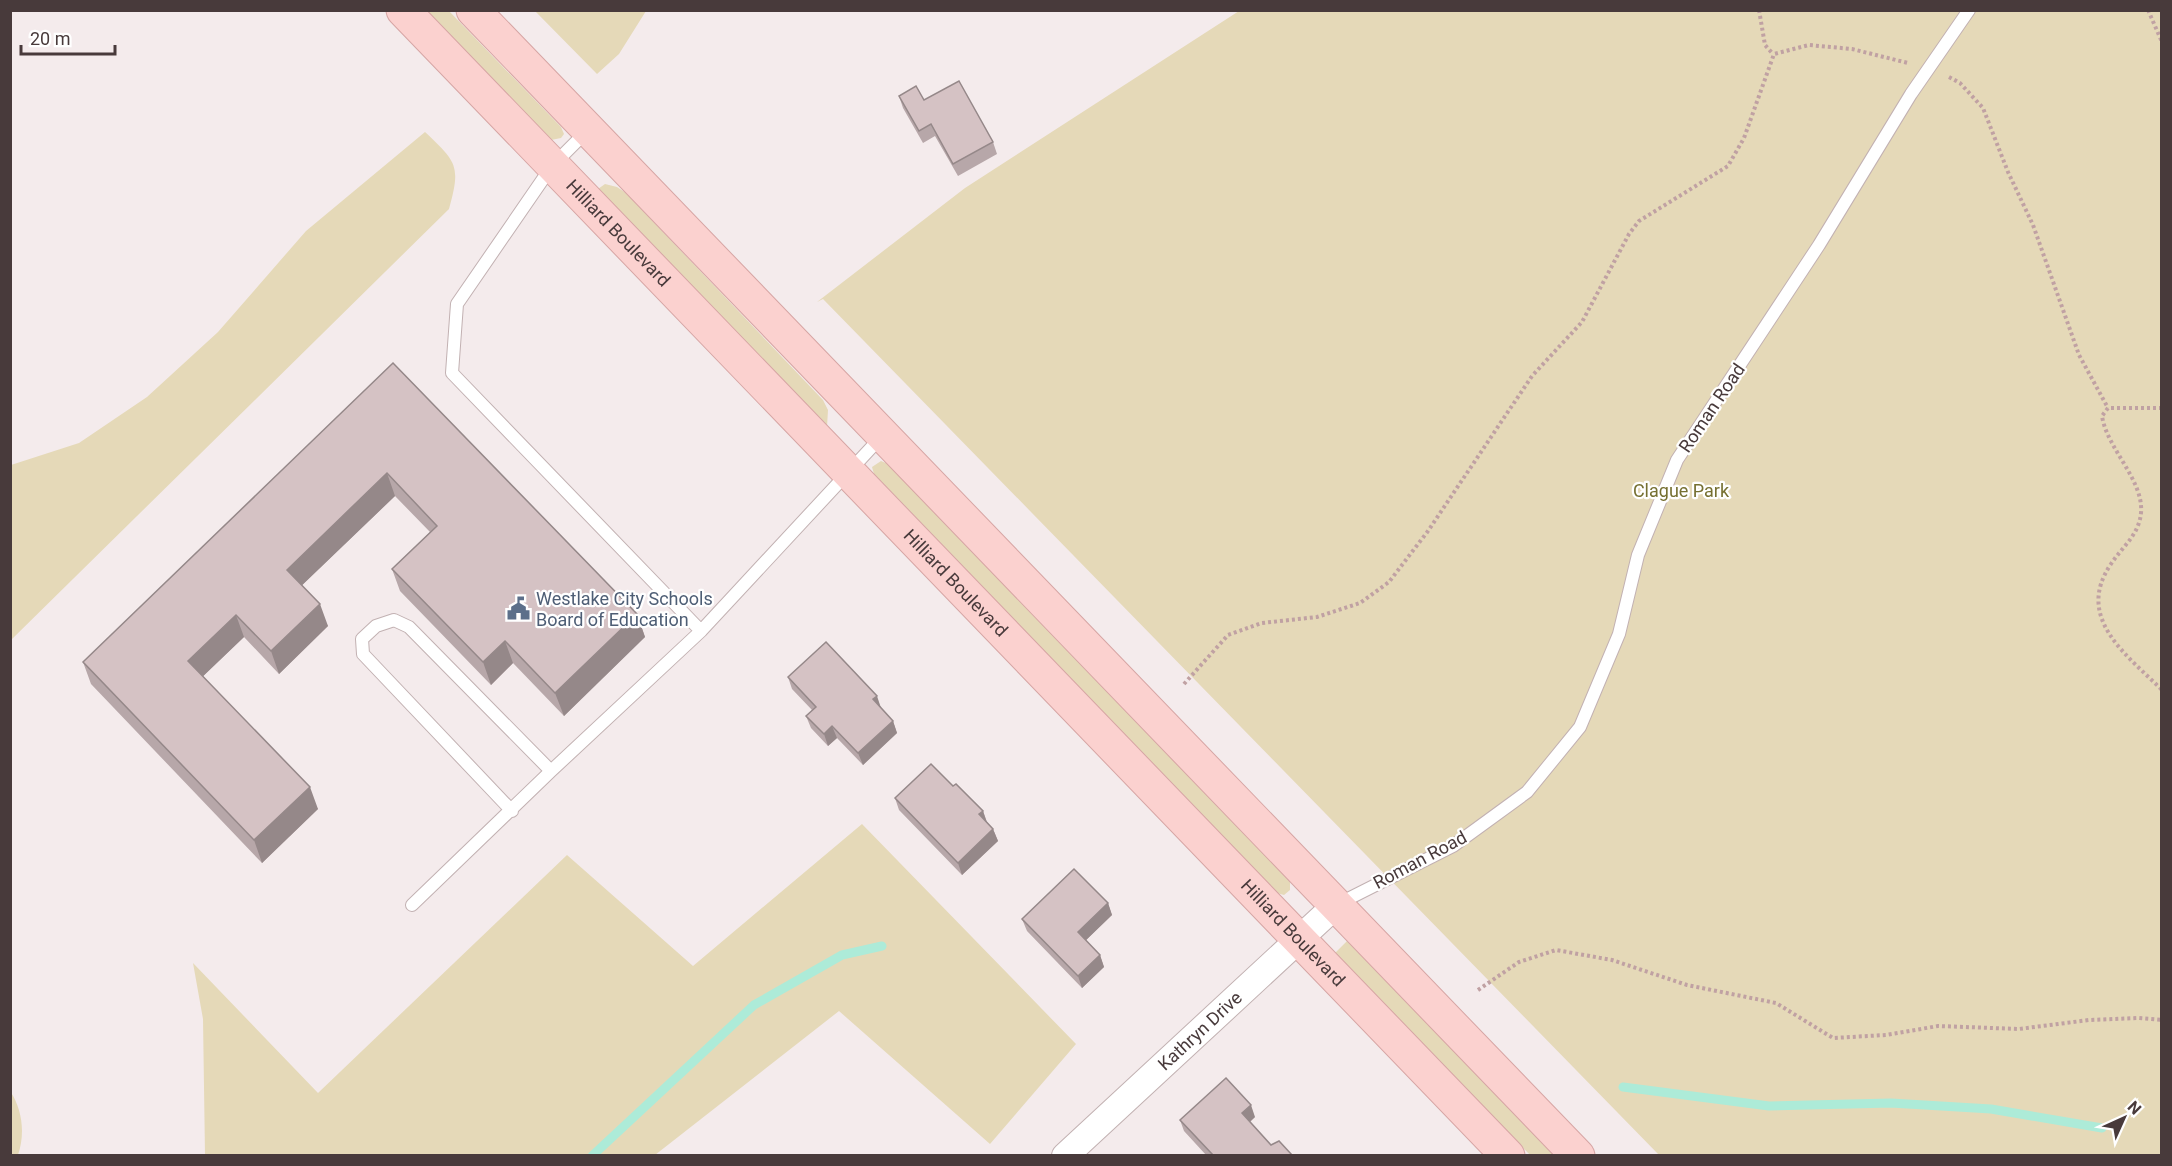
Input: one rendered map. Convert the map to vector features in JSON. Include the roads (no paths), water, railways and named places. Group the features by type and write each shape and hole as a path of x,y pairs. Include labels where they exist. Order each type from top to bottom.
{"main road":[{"name":"Hilliard Boulevard","path":"403,10 1508,1155"},
{"path":"473,10 1578,1155"}],"street":[{"name":"Kathryn Drive","path":"1065,1155 1336,905"}],"lane":[{"name":"Roman Road","path":"1336,905 1453,846 1527,792 1580,727 1619,634 1638,555 1677,460 1813,255 1928,69 1969,10"},
{"path":"588,130 552,166 457,304 452,373 701,632"},
{"path":"412,905 551,771 701,632 883,435"},
{"path":"512,811 363,654 362,639 376,626 394,620 409,627 551,771"}],"waterway":[{"path":"592,1156 754,1005 842,955 882,946"},
{"path":"1623,1087 1769,1106 1891,1103 1991,1109 2102,1128"}],"place":[{"name":"Westlake City Schools Board of Education","path":"518,609"}],"park label":[{"name":"Clague Park","path":"1681,491"}]}
